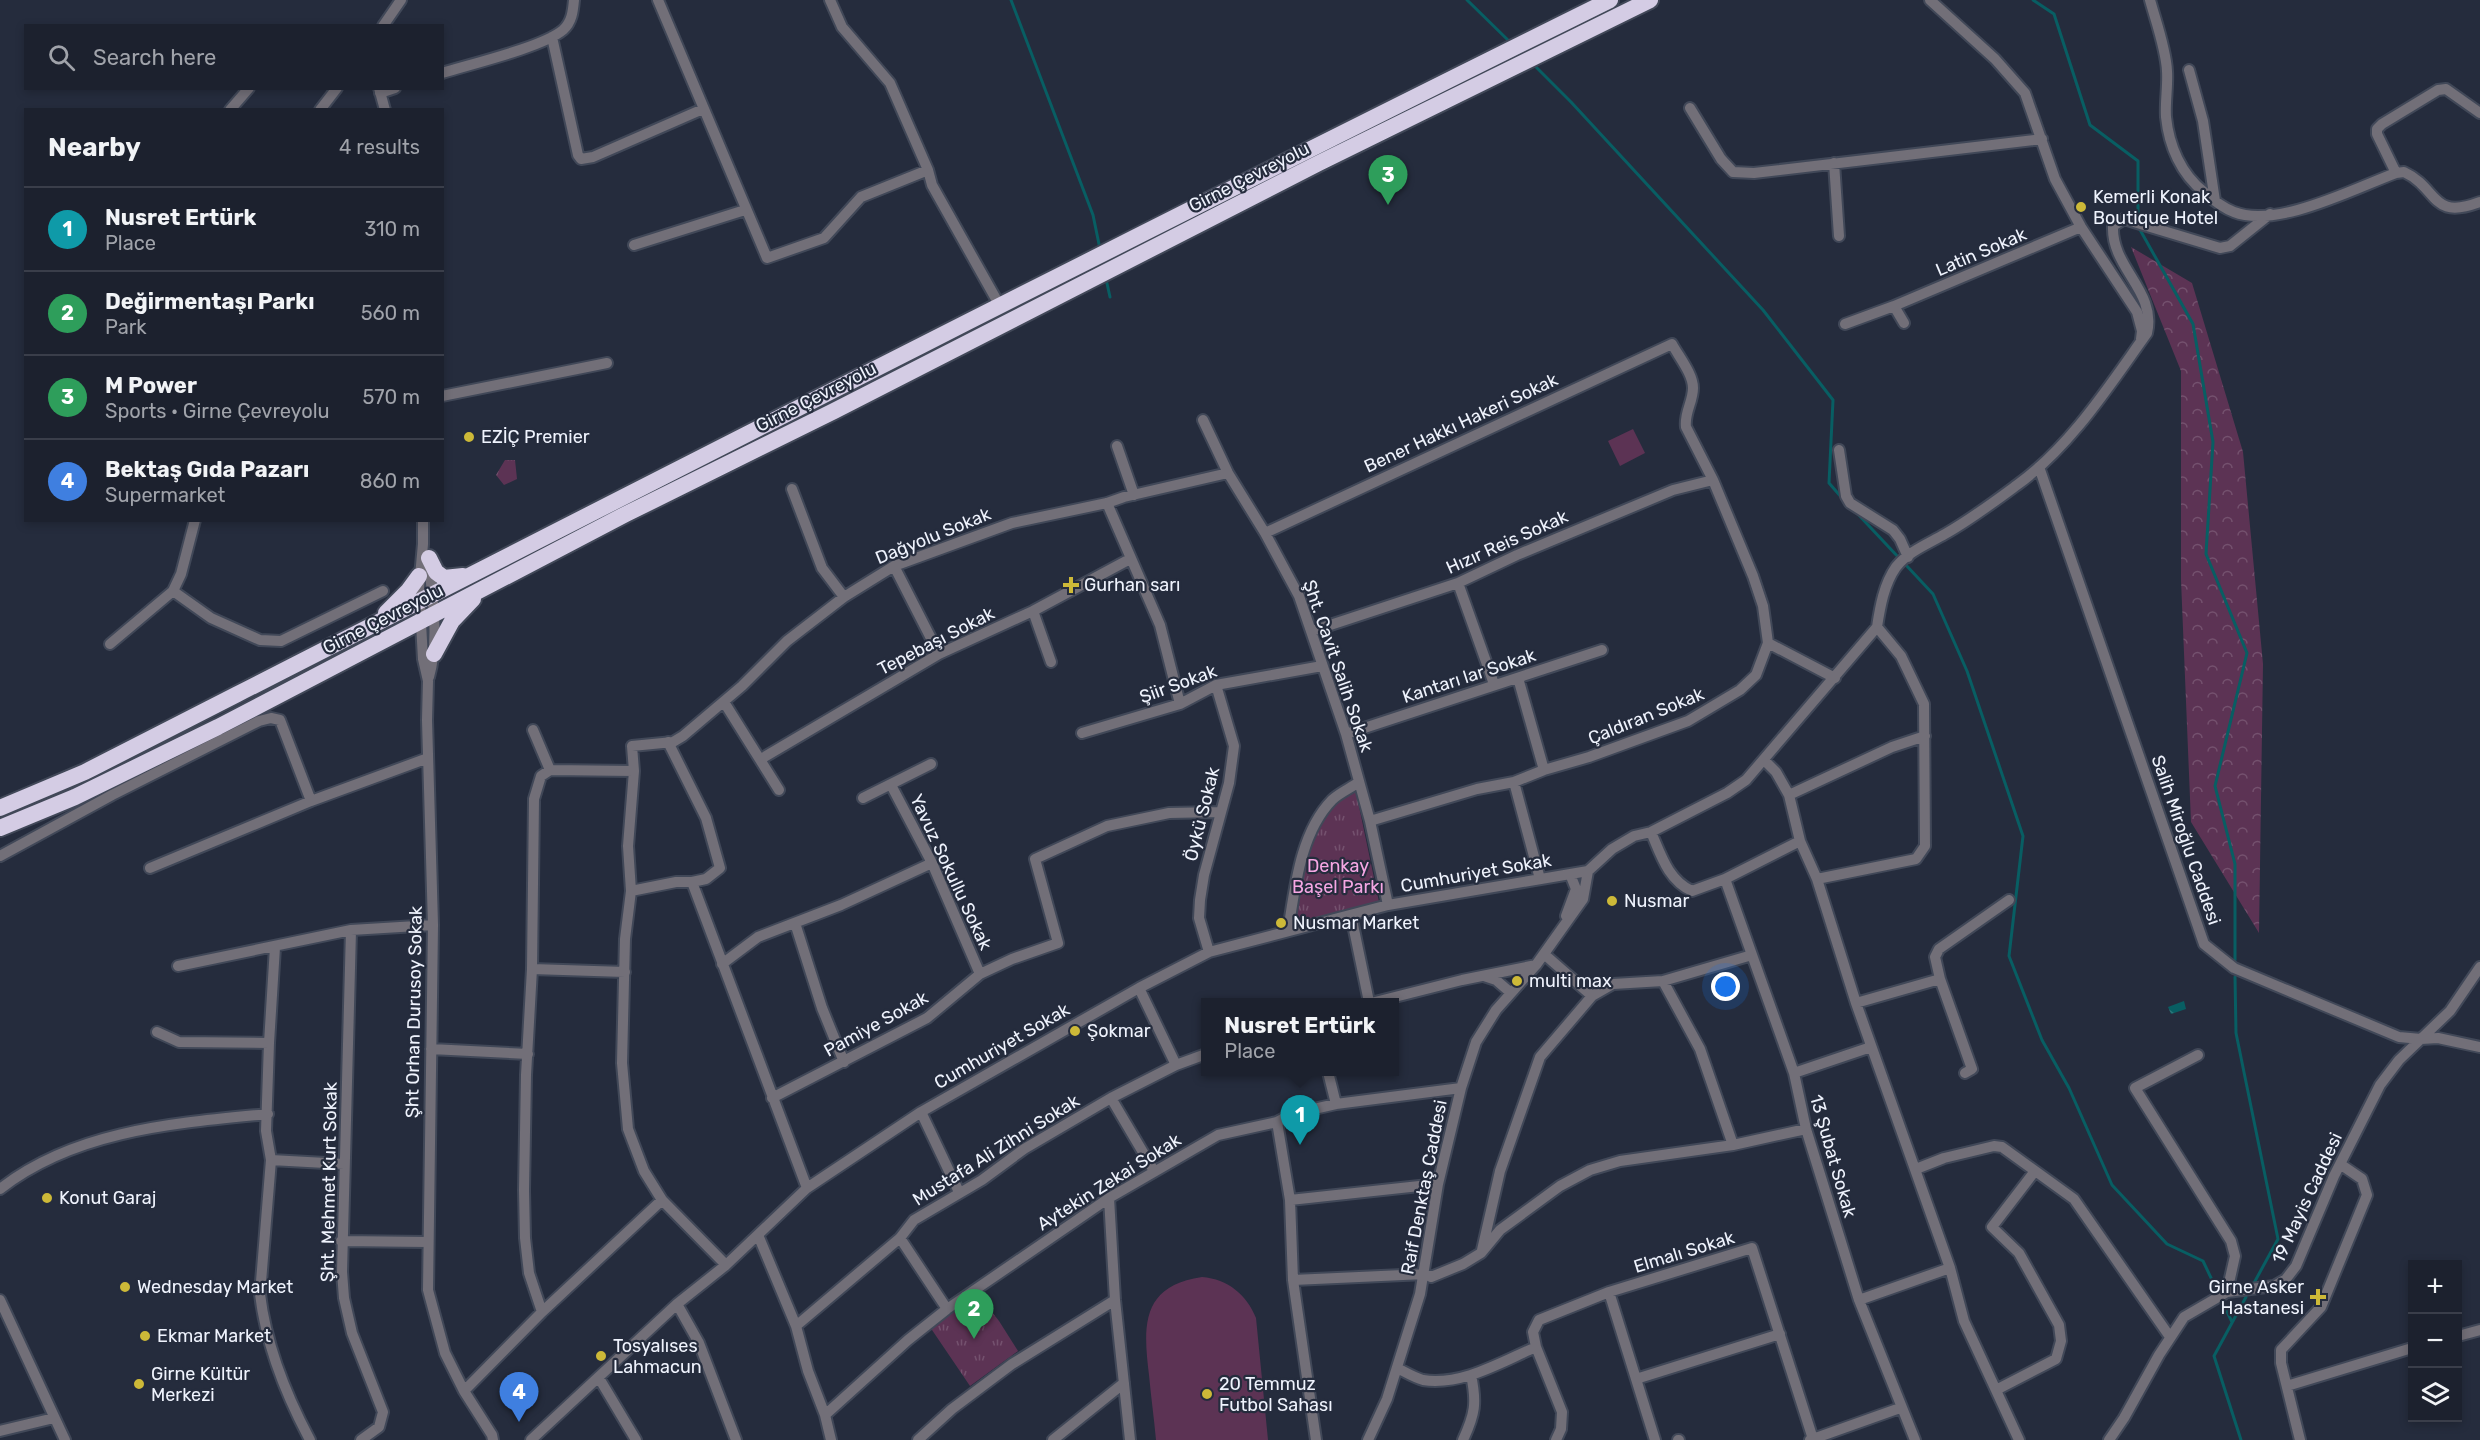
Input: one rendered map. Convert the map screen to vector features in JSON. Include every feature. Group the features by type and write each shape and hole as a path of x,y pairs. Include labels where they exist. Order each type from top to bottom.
{"highway":[{"name":"Girne Çevreyolu","path":"0,808 85,772 641,487 1610,0"},
{"name":"Girne Çevreyolu","path":"0,828 149,762 484,588 1319,163 1650,0"},
{"path":"426,551 436,572 444,578 452,579 476,573"},
{"path":"372,626 408,591 419,576"},
{"path":"434,654 452,621 484,588"}],"street":[{"path":"384,24 401,0"},
{"path":"444,72 552,37 564,30 571,19 574,0"},
{"path":"658,0 767,258 824,238 861,197 928,170"},
{"path":"830,0 842,27 890,83 928,170 932,185 999,306"},
{"path":"1930,0 2013,77 2025,93 2055,179 2081,227 2137,312 2142,331 2140,342"},
{"path":"2150,0 2168,71 2166,118 2175,153 2182,170 2195,185 2215,201 2235,212 2270,214 2317,205 2396,173 2410,175 2441,205 2448,208 2463,208 2480,202"},
{"path":"552,37 578,155 582,159 593,157 703,109"},
{"path":"2189,70 2205,130 2215,201"},
{"path":"2396,173 2377,134 2377,129 2382,124 2438,90 2446,89 2480,113"},
{"path":"232,108 247,90"},
{"path":"322,108 335,90"},
{"path":"380,91 384,108"},
{"path":"1690,108 1721,159 1733,172 1754,173 2042,139"},
{"path":"1834,163 1839,236"},
{"path":"634,245 745,210"},
{"path":"1588,871 1612,849 1634,836 1651,832 1727,793 1746,780 1876,627 1880,604 1889,579 1897,566 1920,546 1974,516 2039,467 2091,410 2147,333 2150,322 2148,309 2138,286 2119,259 2112,237 2113,226 2124,219 2220,248 2230,246 2270,214"},
{"name":"Latin Sokak","path":"1845,324 1894,306 2081,227"},
{"path":"1894,306 1904,323"},
{"name":"Çaldıran Sokak","path":"1370,820 1477,789 1514,782 1544,770 1589,758 1688,721 1710,710 1740,690 1756,675 1768,643 1762,606 1753,576 1713,480 1686,427 1685,418 1693,389 1691,379 1672,344"},
{"name":"Bener Hakkı Hakeri Sokak","path":"1265,533 1672,344"},
{"path":"444,396 607,363"},
{"name":"Şht. Cavit Salih Sokak","path":"1203,420 1228,473 1265,533 1299,596 1346,734 1370,820 1388,905"},
{"path":"1117,446 1134,495"},
{"path":"1839,450 1846,496 1850,503 1893,530 1908,557"},
{"name":"Salih Miroğlu Caddesi","path":"2039,467 2204,944 2234,968 2400,1037 2438,1038 2480,1047"},
{"name":"Dağyolu Sokak","path":"634,771 633,746 673,742 683,736 724,702 787,641 844,597 894,566 1012,523 1107,503 1228,473"},
{"name":"Hızır Reis Sokak","path":"1312,632 1458,583 1517,555 1673,490 1713,480"},
{"path":"792,489 822,568 844,597"},
{"path":"1107,503 1160,625 1180,704"},
{"path":"110,644 173,591 181,574 194,522"},
{"path":"423,522 426,551 425,598"},
{"name":"Şht Orhan Durusoy Sokak","path":"426,551 419,576 427,618 423,659 428,681 433,925 428,1290 445,1353 464,1392 496,1438"},
{"name":"Tepebaşı Sokak","path":"761,759 939,654 1034,611 1130,559"},
{"path":"894,566 939,654"},
{"path":"1458,583 1494,684"},
{"path":"173,591 211,618 260,640 281,641 383,591"},
{"path":"1034,611 1051,662"},
{"path":"427,618 434,654 428,681"},
{"path":"1817,879 1916,859 1925,846 1924,704 1900,656 1876,627"},
{"path":"1768,643 1834,678"},
{"name":"Kantarı lar Sokak","path":"1346,734 1602,650"},
{"name":"Şiir Sokak","path":"1082,733 1180,704 1216,685 1322,666"},
{"path":"1518,678 1544,770"},
{"name":"Öykü Sokak","path":"1209,952 1199,918 1200,900 1219,812 1229,783 1234,746 1216,685"},
{"path":"724,702 779,790"},
{"path":"0,856 112,795 259,721 271,718 280,720 311,801"},
{"path":"533,730 550,770"},
{"path":"1789,795 1892,747 1925,736"},
{"path":"631,891 706,879 720,868 706,818 668,742"},
{"path":"150,868 311,801 428,758"},
{"path":"1764,760 1776,772 1789,795 1800,841 1817,879 1871,1047 1950,1268 1964,1322 2019,1440"},
{"path":"863,798 932,764"},
{"path":"543,1312 529,1274 525,1238 534,799 541,776 550,770 634,771 628,846 631,891 625,939 622,1063 627,1119 644,1171 662,1200 726,1265"},
{"path":"1288,931 1297,873 1314,827 1332,799 1359,782"},
{"path":"1514,782 1540,879"},
{"name":"Yavuz Sokullu Sokak","path":"891,784 932,863 980,974"},
{"name":"Pamiye Sokak","path":"772,1098 927,1018 980,974 1012,959 1058,943 1035,859 1107,826 1169,813 1219,812"},
{"path":"1651,832 1671,877 1682,887 1692,891 1725,879 1800,841"},
{"path":"722,964 758,937 841,905 932,863"},
{"name":"Cumhuriyet Sokak","path":"531,1440 677,1304 726,1265 807,1188 921,1112 1139,988 1209,952 1288,931 1388,905 1588,871"},
{"name":"Raif Denktaş Caddesi","path":"1368,1440 1387,1399 1425,1274 1438,1184 1461,1088 1476,1042 1496,1010 1536,966 1583,898 1588,871"},
{"name":"Raif Denktaş Caddesi","path":"1562,928 1576,889 1570,874"},
{"name":"13 Şubat Sokak","path":"1725,879 1794,1073 1806,1129 1859,1300 1900,1408 1915,1440"},
{"path":"692,882 807,1188"},
{"path":"1965,1073 1972,1070 1940,979 1935,957 1939,949 2009,900"},
{"path":"1350,915 1360,952 1368,998"},
{"path":"795,923 822,1008 844,1062"},
{"path":"178,966 351,930 433,925"},
{"name":"Şht. Mehmet Kurt Sokak","path":"351,930 341,1241 344,1298 352,1333 383,1412 379,1427 361,1440"},
{"path":"275,947 266,1131 271,1160 261,1266 262,1313 282,1378 310,1440"},
{"path":"1544,954 1592,996"},
{"path":"1481,1253 1500,1171 1540,1057 1592,996 1613,984 1663,981 1752,955"},
{"path":"1389,998 1536,966"},
{"path":"2421,1039 2450,1011 2480,967"},
{"path":"532,969 625,972"},
{"path":"1483,976 1496,980 1511,993"},
{"path":"1856,1003 1940,979"},
{"path":"1663,981 1700,1048 1733,1145"},
{"path":"1139,988 1176,1065"},
{"path":"157,1032 179,1042 269,1043"},
{"name":"19 Mayis Caddesi","path":"2109,1440 2184,1317 2227,1292 2274,1286 2286,1279 2296,1266 2340,1164 2380,1085 2399,1060 2421,1039"},
{"path":"1794,1073 1871,1047"},
{"path":"430,1049 528,1054"},
{"path":"2198,1055 2135,1088 2231,1240 2235,1256 2227,1292"},
{"name":"Mustafa Ali Zihni Sokak","path":"796,1326 900,1238 915,1220 982,1180 1024,1149 1112,1098 1176,1065 1201,1056"},
{"path":"1329,1076 1336,1104"},
{"name":"Aytekin Zekai Sokak","path":"825,1415 908,1340 948,1309 1109,1198 1218,1135 1277,1122 1292,1114 1336,1104 1461,1088"},
{"path":"1112,1098 1154,1170"},
{"path":"921,1112 959,1192"},
{"path":"0,1189 16,1177 58,1155 101,1138 176,1123 268,1114"},
{"path":"1277,1122 1290,1200 1293,1280 1316,1440"},
{"path":"1293,1280 1425,1274 1431,1278 1481,1253 1500,1230 1560,1185 1604,1164 1733,1145 1806,1129"},
{"path":"1916,1169 1944,1158 1994,1146 2002,1148 2074,1199 2170,1337"},
{"path":"271,1160 344,1164"},
{"path":"2300,1440 2281,1363 2280,1350 2321,1306 2367,1195 2362,1179 2340,1164"},
{"path":"1996,1390 2056,1359 2061,1341 2059,1325 2019,1253 1992,1227 2035,1171"},
{"path":"1290,1200 1438,1184"},
{"path":"1109,1198 1115,1300 1130,1440"},
{"path":"464,1392 543,1312 662,1200"},
{"path":"758,1235 796,1326 831,1440"},
{"path":"900,1238 948,1309"},
{"path":"341,1241 427,1242"},
{"name":"Elmalı Sokak","path":"1536,1347 1533,1332 1539,1320 1609,1292 1752,1248 1812,1439"},
{"path":"1859,1300 1950,1268"},
{"path":"1609,1292 1655,1440"},
{"path":"0,1300 64,1440"},
{"path":"918,1440 952,1409 1012,1364 1115,1300"},
{"path":"677,1304 699,1343 736,1440"},
{"path":"2462,1335 2480,1330"},
{"path":"1636,1379 1780,1334"},
{"path":"1397,1368 1421,1380 1443,1381 1472,1375 1536,1347 1562,1412 1561,1429 1556,1440"},
{"path":"2287,1386 2408,1349"},
{"path":"1463,1440 1470,1424 1476,1399 1472,1375"},
{"path":"599,1378 636,1440"},
{"path":"1053,1440 1124,1383"},
{"path":"1812,1439 1900,1408"},
{"path":"0,1431 54,1418"}],"green space":[{"path":"2131,247 2192,283 2243,452 2263,664 2259,933 2191,822 2181,580 2181,371"},
{"path":"1633,429 1645,453 1620,466 1608,441"},
{"path":"505,460 515,460 517,479 504,485 496,475"},
{"name":"Denkay Başel Parkı","path":"1356,792 1379,902 1294,923 1304,861 1315,831 1334,804"},
{"name":"20 Temmuz Futbol Sahası","path":"1202,1277 1220,1281 1242,1295 1256,1318 1268,1440 1156,1440 1146,1340 1150,1311 1167,1289"},
{"path":"977,1293 999,1321 1018,1351 970,1386 930,1327"}],"water":[{"path":"2184,1001 2186,1009 2171,1014 2168,1007"}],"waterway":[{"path":"1011,0 1093,215 1100,249"},
{"path":"1467,0 1511,43"},
{"path":"2033,0 2054,14 2090,125 2138,161 2138,222"},
{"path":"1533,64 1571,102 1763,310 1833,400 1829,483 1842,498"},
{"path":"2139,228 2193,324 2213,442 2206,554 2247,653 2215,786 2235,864 2235,960"},
{"path":"1106,279 1110,297"},
{"path":"1855,511 1900,559"},
{"path":"1905,564 1933,594 1967,671 2023,836 2009,956 2042,1040 2069,1088 2112,1185 2167,1244 2203,1261 2232,1322"},
{"path":"2235,977 2236,1033 2278,1239 2254,1283"},
{"path":"2241,1440 2214,1356 2246,1297"}],"place":[{"name":"M Power","path":"1388,205"},
{"name":"Kemerli Konak Boutique Hotel","path":"2081,207"},
{"name":"EZİÇ Premier","path":"469,437"},
{"name":"Gurhan sarı","path":"1071,585"},
{"name":"Nusmar","path":"1612,901"},
{"name":"Nusmar Market","path":"1281,923"},
{"name":"multi max","path":"1517,981"},
{"name":"Şokmar","path":"1075,1031"},
{"name":"Nusret Ertürk","path":"1300,1145"},
{"name":"Konut Garaj","path":"47,1198"},
{"name":"Wednesday Market","path":"125,1287"},
{"name":"Girne Asker Hastanesi","path":"2318,1297"},
{"name":"Ekmar Market","path":"145,1336"},
{"name":"Değirmentaşı Parkı","path":"974,1339"},
{"name":"Tosyalıses Lahmacun","path":"601,1356"},
{"name":"Girne Kültür Merkezi","path":"139,1384"},
{"name":"20 Temmuz Futbol Sahası","path":"1207,1394"},
{"name":"Bektaş Gıda Pazarı","path":"519,1422"}]}
